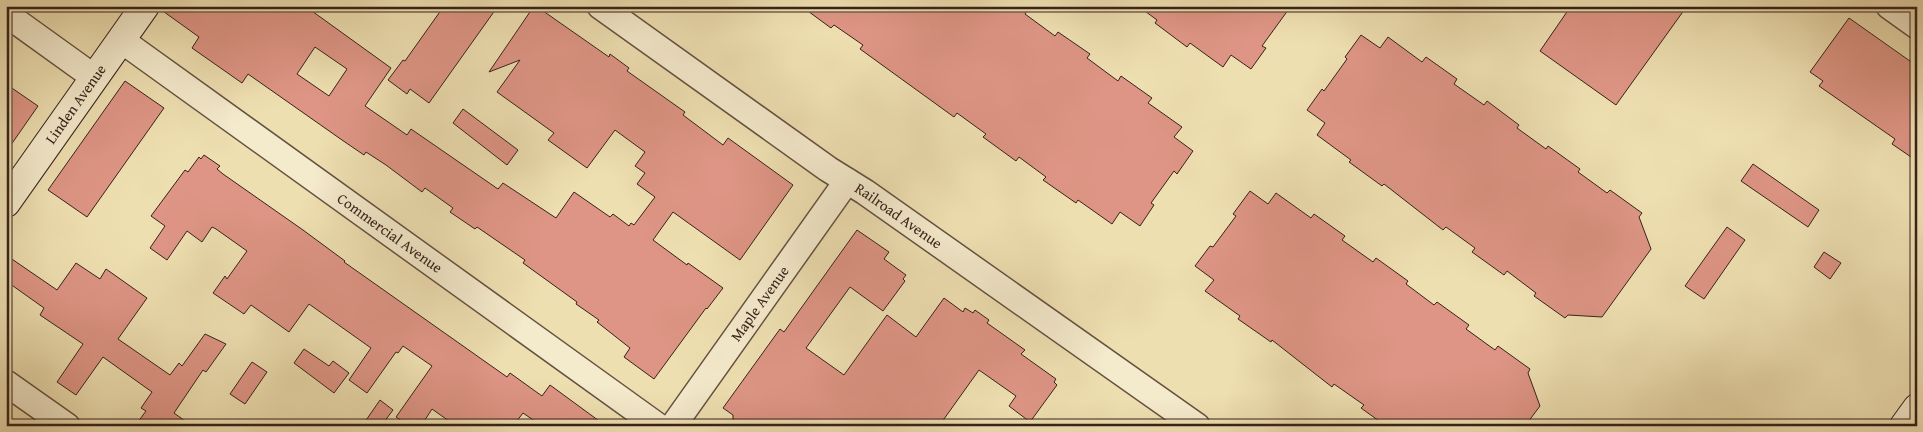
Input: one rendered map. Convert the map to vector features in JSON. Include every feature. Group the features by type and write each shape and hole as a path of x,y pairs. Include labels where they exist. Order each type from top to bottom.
{"street":[{"name":"Linden Avenue","path":"6,203 145,6"},
{"name":"Railroad Avenue","path":"600,6 1197,426"},
{"path":"1890,6 1917,26"},
{"path":"6,14 95,78"},
{"name":"Commercial Avenue","path":"121,40 658,426"},
{"name":"Maple Avenue","path":"673,426 847,181"},
{"path":"6,383 67,426"},
{"path":"1904,426 1917,408"}],"building":[{"path":"160,6 305,6 391,68 365,106 407,135 411,129 498,189 503,183 556,218 574,192 610,217 613,214 629,226 631,223 634,225 655,197 637,184 645,173 635,166 645,152 615,130 587,168 548,140 554,133 497,92 520,60 489,72 534,6 536,6 609,57 610,54 629,68 627,71 685,112 683,115 723,145 728,138 793,185 740,260 673,212 653,240 723,288 654,379 624,357 630,348 597,322 599,320 576,304 577,302 523,263 525,260 477,227 475,229 450,212 453,208 425,188 422,192 366,152 364,155 248,74 242,83 192,48 199,37 160,9","holes":["315,47 347,69 329,96 297,74"]},
{"path":"444,6 498,6 429,103 410,89 407,94 388,80 403,60 405,61"},
{"path":"801,6 1031,6 1025,14 1055,36 1058,32 1090,54 1087,58 1118,81 1121,76 1152,98 1148,103 1182,127 1174,137 1193,151 1177,174 1174,171 1151,203 1154,205 1140,226 1120,212 1112,224 1078,200 1076,203 1043,180 1046,177 1019,157 1016,161 983,137 986,134 957,113 954,117 860,49 863,45 834,25 831,28"},
{"path":"1138,6 1291,6 1262,46 1266,48 1251,69 1231,55 1223,67 1190,43 1187,47 1155,23 1157,20"},
{"path":"1571,6 1687,6 1616,105 1540,51"},
{"path":"1849,18 1917,66 1917,161 1892,144 1895,139 1819,86 1823,81 1810,72"},
{"path":"1361,35 1380,48 1388,37 1422,62 1426,57 1457,79 1454,84 1484,105 1487,101 1519,125 1517,128 1546,149 1548,146 1580,169 1578,172 1607,193 1610,190 1642,213 1639,217 1651,249 1602,317 1568,315 1565,318 1534,296 1536,293 1507,271 1504,275 1472,252 1475,248 1446,227 1443,230 1384,184 1382,186 1349,162 1351,160 1317,135 1325,123 1307,110 1322,89 1324,91 1347,59 1345,57"},
{"path":"125,81 164,108 87,217 48,190"},
{"path":"6,84 38,106 6,152"},
{"path":"463,109 518,150 507,165 453,123"},
{"path":"204,155 220,166 217,169 223,174 507,377 510,373 542,396 550,385 606,426 542,426 523,413 513,426 456,426 432,409 421,426 409,426 396,417 432,366 403,346 398,353 396,352 367,393 349,380 371,348 309,304 289,332 251,305 244,314 213,293 225,276 227,279 247,251 216,229 212,227 202,242 187,231 167,260 150,248 165,226 151,216 185,170 188,172 199,157 201,159"},
{"path":"1753,164 1819,210 1808,227 1741,181"},
{"path":"1250,191 1268,204 1276,193 1311,218 1314,214 1345,236 1342,240 1373,262 1376,258 1408,281 1406,284 1434,305 1437,302 1469,325 1466,329 1495,350 1498,346 1530,369 1528,373 1540,406 1525,426 1386,426 1361,408 1364,405 1334,384 1332,387 1272,340 1271,342 1238,319 1240,316 1205,291 1214,280 1195,266 1210,246 1213,247 1236,216 1233,214"},
{"path":"1727,227 1745,240 1704,299 1685,286"},
{"path":"857,230 889,252 884,259 906,275 903,279 905,281 883,311 850,287 806,348 844,375 887,315 916,337 944,298 963,312 965,308 973,313 975,310 989,320 987,323 1025,350 1021,354 1056,379 1054,382 1057,385 1030,422 1009,406 1016,396 979,370 939,426 733,426 733,415 723,408 780,329 784,332"},
{"path":"1824,252 1841,263 1830,279 1814,267"},
{"path":"6,255 57,290 76,263 100,279 106,269 147,298 118,339 170,375 179,363 182,366 205,334 226,344 206,372 203,370 174,413 192,426 135,426 146,411 141,408 152,392 103,357 76,395 57,382 83,344 40,315 44,308 6,281"},
{"path":"304,349 329,366 333,361 349,373 334,393 294,363"},
{"path":"252,362 267,372 245,404 230,394"},
{"path":"380,400 393,410 381,426 362,426"}]}
